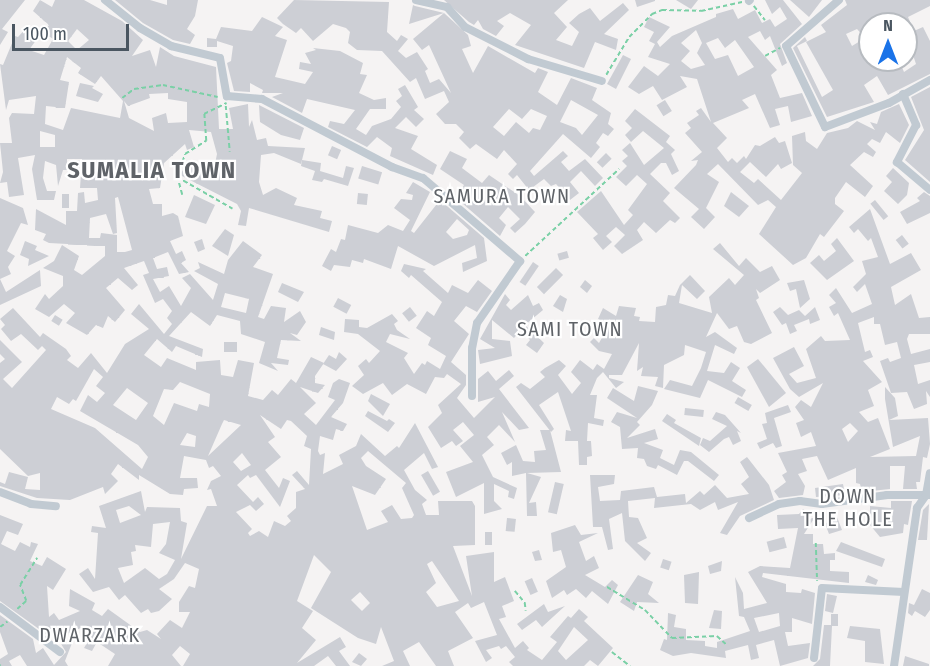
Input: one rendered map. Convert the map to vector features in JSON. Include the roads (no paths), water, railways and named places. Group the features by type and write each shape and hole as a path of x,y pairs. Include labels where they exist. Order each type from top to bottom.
{"street":[{"path":"105,0 140,28 171,46 220,58 226,95 262,99 392,167 423,178 520,261 477,323 472,348 472,396"},
{"path":"416,0 447,7 465,27 528,59 602,81"},
{"path":"839,0 786,46 825,127 889,103 930,80"},
{"path":"903,94 916,125 897,162 930,190"},
{"path":"894,666 917,508 928,495 930,473"},
{"path":"0,492 31,504 56,506"},
{"path":"749,518 778,504 800,501 822,504 887,495 928,495"},
{"path":"814,658 822,588 904,592"},
{"path":"0,607 60,652"}],"district":[{"name":"SUMALIA TOWN","path":"152,171"},
{"name":"SAMURA TOWN","path":"502,196"},
{"name":"SAMI TOWN","path":"570,329"},
{"name":"DOWN THE HOLE","path":"848,508"},
{"name":"DWARZARK","path":"90,635"}]}
